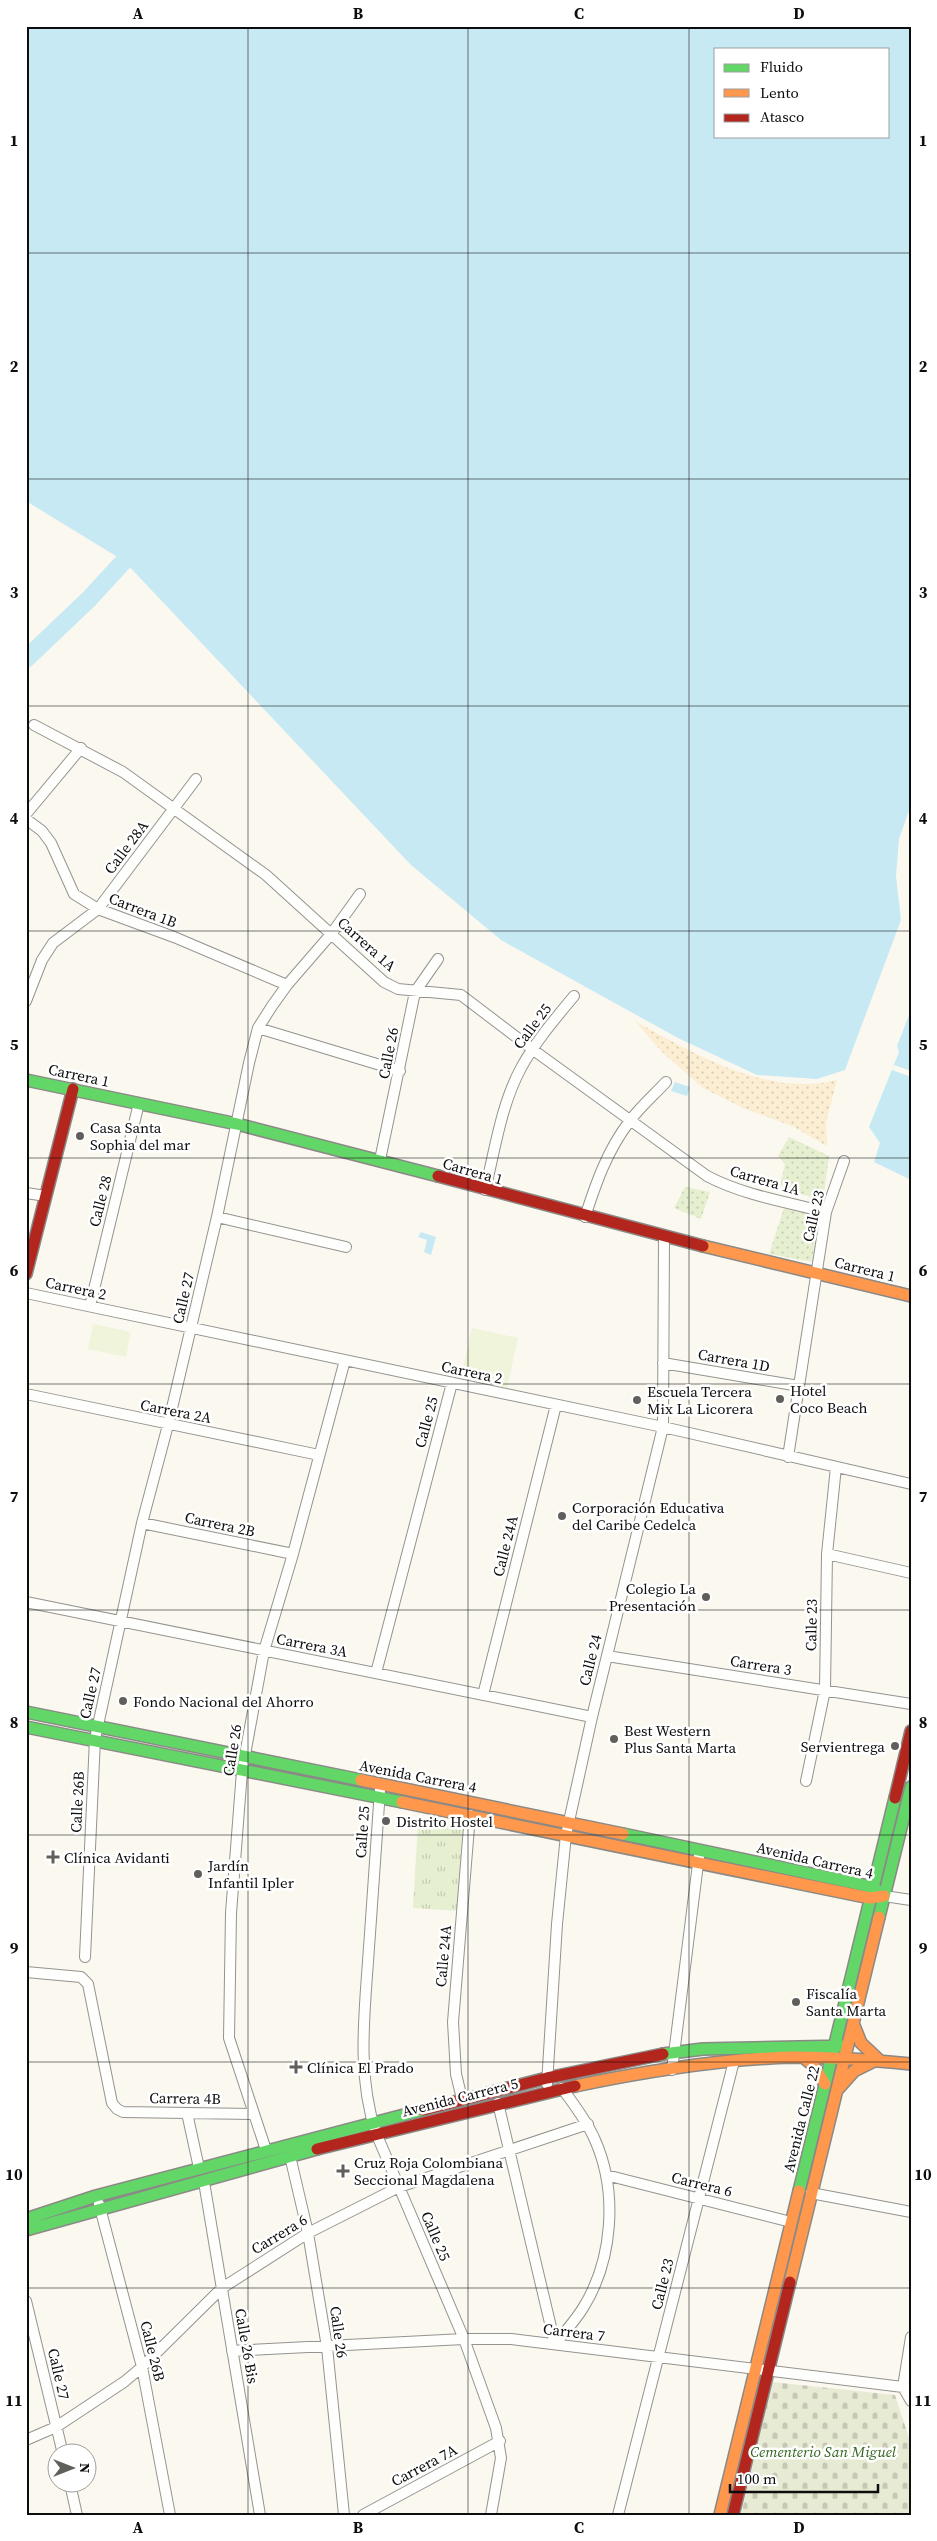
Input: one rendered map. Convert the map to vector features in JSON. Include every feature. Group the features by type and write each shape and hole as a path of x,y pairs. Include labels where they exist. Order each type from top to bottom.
{"main road":[{"name":"Carrera 1","path":"26,1080 237,1124 380,1160 585,1217 911,1296"},
{"path":"26,1274 73,1089"},
{"name":"Avenida Carrera 4","path":"26,1712 98,1725 568,1822 873,1887 884,1896"},
{"name":"Avenida Carrera 4","path":"26,1727 95,1738 242,1771 380,1796 698,1864 870,1898 884,1896"},
{"name":"Avenida Calle 22","path":"720,2515 911,1731"},
{"name":"Avenida Calle 22","path":"733,2515 911,1787"},
{"path":"825,2084 814,2066 802,2052 830,2032 842,2014"},
{"path":"836,2091 854,2071 878,2059 861,2043 853,2022"},
{"name":"Avenida Carrera 5","path":"26,2230 100,2208 204,2182 290,2156 462,2099 547,2078 674,2052 704,2049 833,2051 911,2064"},
{"name":"Avenida Carrera 5","path":"26,2219 96,2196 266,2150 498,2103 562,2088 802,2052"}],"street":[{"name":"Carrera 1A","path":"34,725 81,748 123,772 266,875 384,982 398,990 461,995 629,1121 706,1176 724,1185 826,1212"},
{"path":"26,814 81,748"},
{"name":"Calle 28A","path":"26,1000 42,960 53,943 98,909 196,779"},
{"name":"Carrera 1B","path":"26,819 42,831 51,842 74,894 98,909 174,937 287,986"},
{"name":"Calle 27","path":"95,1738 122,1623 142,1523 168,1425 217,1217 258,1028 287,986 332,933 360,894"},
{"name":"Calle 26","path":"380,1160 415,992 438,960"},
{"name":"Calle 25","path":"485,1190 507,1101 520,1069 532,1049 574,996"},
{"path":"258,1028 400,1071"},
{"path":"585,1217 602,1166 629,1121 666,1082"},
{"name":"Calle 28","path":"90,1306 139,1103"},
{"name":"Calle 23","path":"788,1457 826,1212 844,1161"},
{"path":"26,1192 46,1196"},
{"path":"217,1217 346,1247"},
{"name":"Calle 24","path":"547,2091 557,1924 568,1822 663,1427 664,1237"},
{"name":"Carrera 2","path":"26,1293 663,1427 911,1484"},
{"name":"Calle 26","path":"266,2150 252,2114 229,2038 231,1913 242,1771 264,1651 293,1554 345,1360"},
{"name":"Carrera 1D","path":"663,1363 799,1386"},
{"name":"Calle 25","path":"376,1673 452,1383"},
{"name":"Carrera 2A","path":"26,1394 319,1455"},
{"name":"Calle 24A","path":"483,1695 556,1405"},
{"name":"Calle 23","path":"806,1781 826,1690 827,1554 836,1467"},
{"name":"Carrera 2B","path":"142,1523 293,1554"},
{"path":"827,1554 911,1573"},
{"name":"Carrera 3A","path":"26,1602 592,1717"},
{"name":"Carrera 3","path":"607,1656 911,1704"},
{"name":"Calle 26B","path":"85,1957 95,1738"},
{"name":"Calle 25","path":"381,1784 363,2033 364,2075 374,2128 464,2339 500,2441 502,2458 491,2515"},
{"name":"Calle 24A","path":"462,2099 456,2074 453,2022 470,1815"},
{"path":"672,2070 700,1850"},
{"path":"884,1896 911,1900"},
{"name":"Carrera 4B","path":"26,1972 81,1976 86,1979 112,2103 117,2109 123,2112 252,2114"},
{"name":"Calle 23","path":"618,2515 734,2061"},
{"path":"555,2344 583,2308 602,2266 610,2221 606,2175 596,2141 588,2124 562,2088"},
{"path":"498,2103 555,2344"},
{"path":"187,2113 199,2168"},
{"name":"Carrera 6","path":"26,2440 56,2427 142,2367 222,2288 308,2233 399,2187 588,2124"},
{"name":"Calle 26","path":"290,2156 308,2233 327,2348 344,2515"},
{"name":"Carrera 6","path":"606,2175 791,2222"},
{"name":"Calle 26 Bis","path":"204,2182 260,2515"},
{"path":"811,2193 911,2212"},
{"name":"Calle 26B","path":"96,2196 142,2367 170,2515"},
{"name":"Calle 27","path":"26,2301 60,2444"},
{"path":"911,2337 907,2388 911,2402"},
{"name":"Carrera 7","path":"232,2351 327,2348 464,2339 511,2339 907,2388"},
{"name":"Carrera 7A","path":"363,2515 500,2441"},
{"path":"72,2494 77,2515"}],"green space":[{"path":"789,1137 829,1156 823,1200 785,1190 785,1187 780,1185 785,1164 778,1156"},
{"path":"685,1187 710,1192 701,1219 674,1208"},
{"path":"784,1208 810,1214 816,1218 813,1262 769,1254"},
{"path":"93,1324 131,1332 126,1357 88,1349"},
{"path":"472,1328 518,1338 507,1388 461,1378"},
{"path":"418,1823 463,1826 458,1911 413,1908"},
{"name":"Cementerio San Miguel","path":"772,2382 895,2395 911,2444 911,2515 741,2515"}],"sand":[{"path":"635,1021 706,1058 758,1078 785,1083 811,1084 837,1080 826,1122 827,1146 792,1126 743,1108 703,1088 662,1052"}],"water":[{"path":"26,26 911,26 911,805 899,839 896,876 901,920 845,1070 817,1079 757,1075 678,1038 501,940 411,865 124,561 26,501"},
{"path":"911,1010 911,1180 874,1162 880,1143 869,1127 899,1052 897,1046"},
{"path":"675,1082 690,1087 687,1096 671,1091"},
{"path":"421,1232 436,1237 431,1255 424,1252 427,1240 418,1237"}],"pier":[{"path":"894,1065 911,1071 911,1077 892,1070"}],"waterway":[{"path":"26,659 89,599 124,561"}],"traffic: fast":[{"path":"26,1080 237,1124 438,1176"},
{"path":"26,1712 361,1780"},
{"path":"26,1727 402,1802"},
{"path":"879,1917 911,1787"},
{"path":"799,2191 895,1798"},
{"path":"623,1834 873,1887 884,1896"},
{"path":"663,2054 703,2049 847,2046"},
{"path":"26,2219 96,2196 423,2110"},
{"path":"26,2230 317,2149"}],"traffic: slow":[{"path":"703,1246 911,1296"},
{"path":"361,1780 623,1834"},
{"path":"402,1802 870,1898 884,1896"},
{"path":"790,2282 879,1917"},
{"path":"838,2089 854,2071 878,2059 861,2043 853,2023"},
{"path":"803,2057 814,2066 825,2084"},
{"path":"575,2086 629,2075 766,2058 823,2058 911,2064"},
{"path":"720,2515 799,2191"}],"traffic: jam":[{"path":"26,1274 73,1089"},
{"path":"438,1176 703,1246"},
{"path":"895,1798 911,1731"},
{"path":"423,2110 547,2078 663,2054"},
{"path":"317,2149 575,2086"},
{"path":"733,2515 790,2282"}],"place":[{"name":"Casa Santa Sophia del mar","path":"80,1136"},
{"name":"Hotel Coco Beach","path":"780,1399"},
{"name":"Escuela Tercera Mix La Licorera","path":"637,1400"},
{"name":"Corporación Educativa del Caribe Cedelca","path":"562,1516"},
{"name":"Colegio La Presentación","path":"706,1597"},
{"name":"Fondo Nacional del Ahorro","path":"123,1701"},
{"name":"Best Western Plus Santa Marta","path":"614,1739"},
{"name":"Servientrega","path":"895,1746"},
{"name":"Distrito Hostel","path":"386,1821"},
{"name":"Clínica Avidanti","path":"53,1857"},
{"name":"Jardín Infantil Ipler","path":"198,1874"},
{"name":"Fiscalía Santa Marta","path":"796,2002"},
{"name":"Clínica El Prado","path":"296,2067"},
{"name":"Cruz Roja Colombiana Seccional Magdalena","path":"343,2171"}]}
